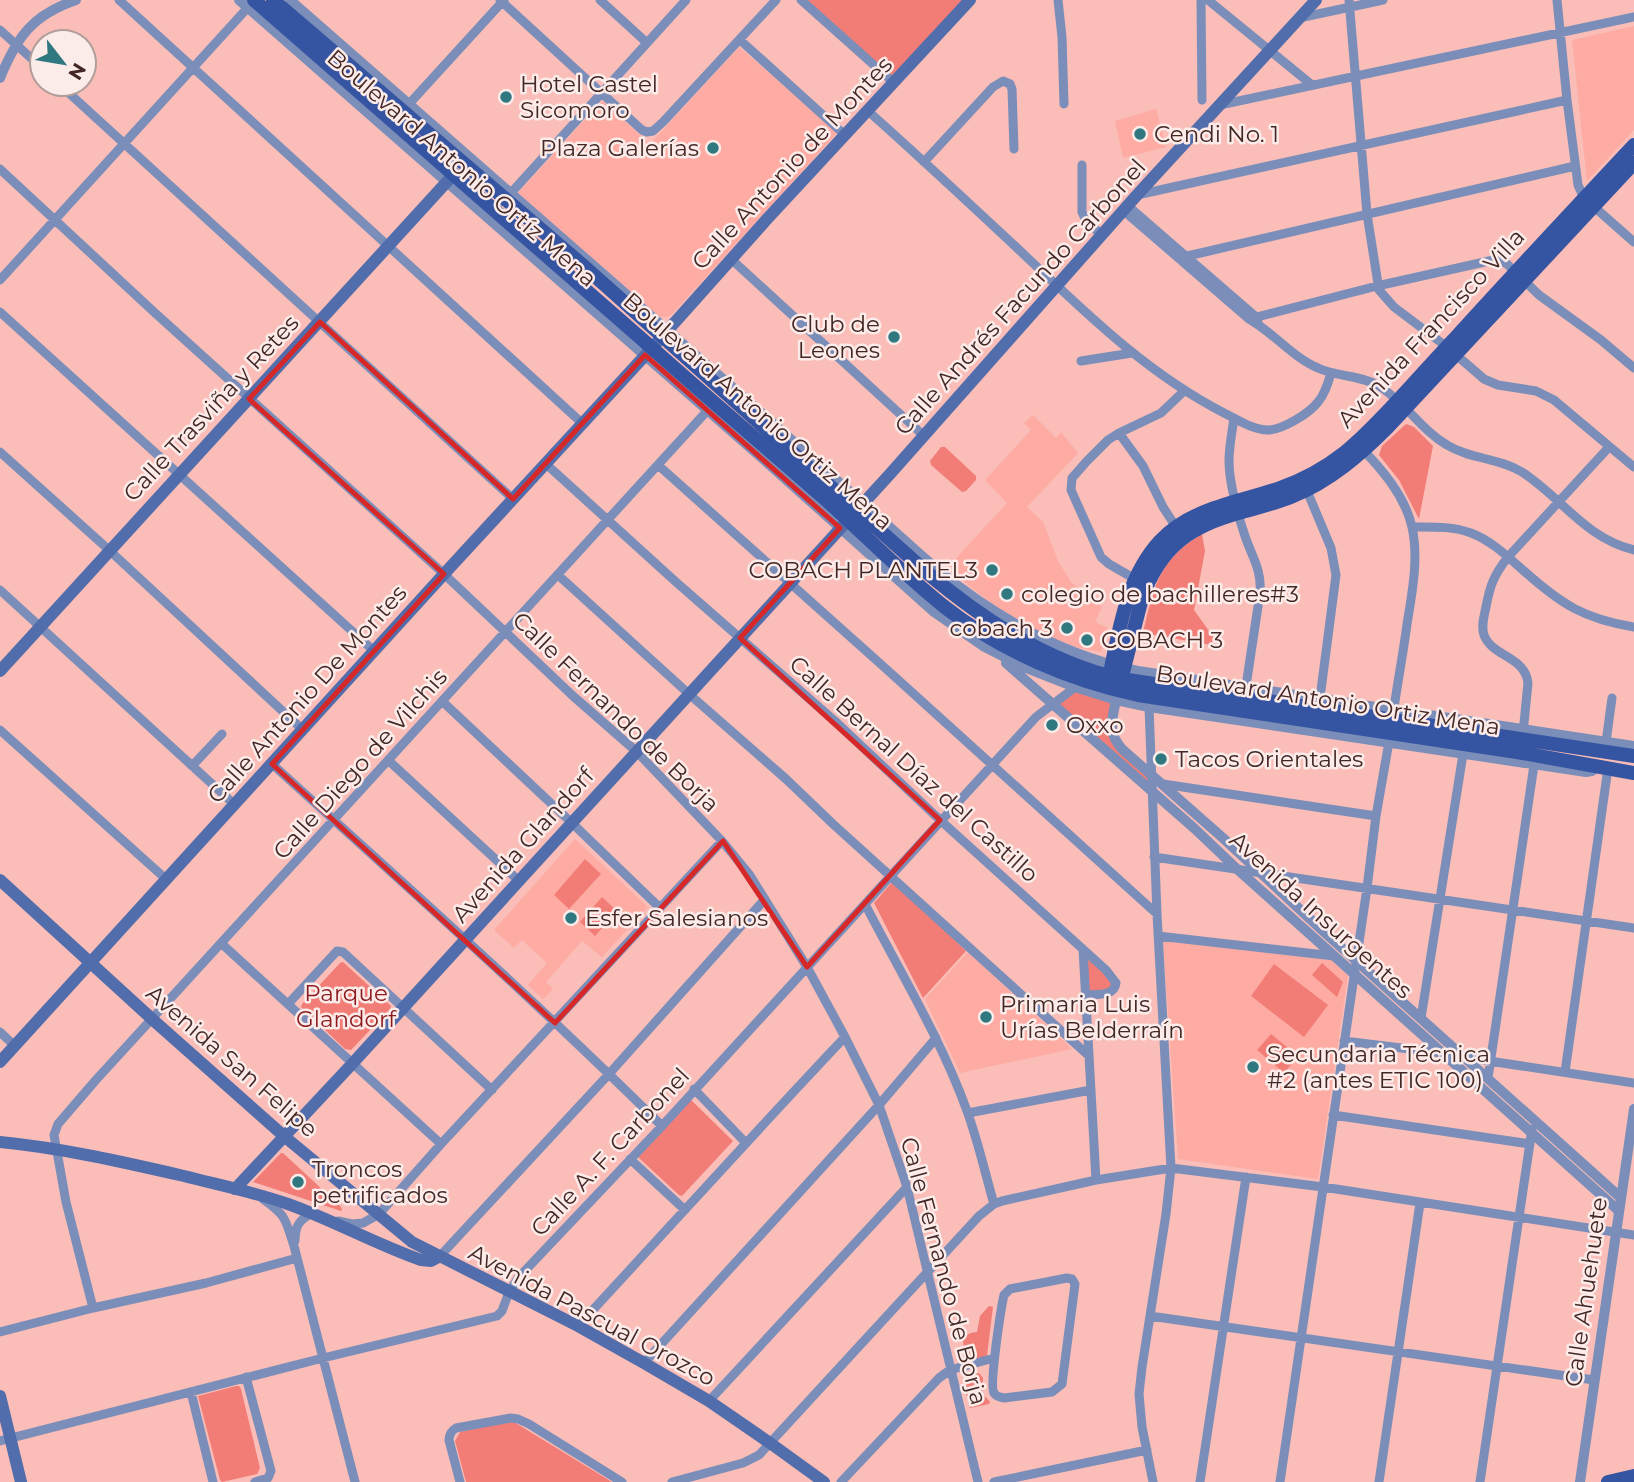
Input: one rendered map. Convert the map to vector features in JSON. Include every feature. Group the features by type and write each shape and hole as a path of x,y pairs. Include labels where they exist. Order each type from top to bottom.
{"main road":[{"name":"Boulevard Antonio Ortiz Mena","path":"273,0 356,64 462,163 508,195 665,333 851,515"},
{"name":"Calle Antonio de Montes","path":"649,352 970,0"},
{"name":"Calle Andrés Facundo Carbonel","path":"851,515 1316,0"},
{"name":"Boulevard Antonio Ortiz Mena","path":"249,2 450,178 492,208 582,294 713,403 765,454 851,515 977,613 1027,642 1105,677 1634,773"},
{"name":"Avenida Francisco Villa","path":"1105,677 1152,573 1175,543 1238,506 1279,489 1304,484 1334,460 1360,447 1589,202 1634,145"},
{"name":"Avenida Francisco Villa","path":"1589,202 1634,163"},
{"name":"Calle Trasviña y Retes","path":"0,671 450,178"},
{"name":"Calle Antonio De Montes","path":"0,1062 649,352"},
{"name":"Avenida Francisco Villa","path":"1105,677 1135,579 1155,547 1176,527 1208,510 1238,506"},
{"name":"Avenida Glandorf","path":"235,1189 466,940 851,515"},
{"name":"Boulevard Antonio Ortiz Mena","path":"1391,727 1523,734 1634,756"},
{"name":"Avenida San Felipe","path":"2,881 285,1137 412,1242 440,1256"},
{"name":"Avenida Pascual Orozco","path":"0,1142 57,1149 235,1189 312,1213 362,1237 421,1260 430,1261 440,1256 578,1326 709,1401 824,1482"},
{"path":"0,1396 5,1439 21,1482"},
{"path":"1608,1482 1634,1476"}],"street":[{"path":"0,78 16,44 34,21 76,0"},
{"path":"119,0 583,424"},
{"path":"290,0 356,64 409,104 508,195"},
{"path":"600,0 646,43"},
{"path":"492,208 508,195 686,0"},
{"path":"409,104 502,1 644,131 653,131 776,0"},
{"path":"801,0 894,83"},
{"path":"1201,0 1202,100"},
{"path":"1208,0 1312,85"},
{"path":"1299,18 1349,3 1383,0"},
{"path":"1558,0 1578,185 1589,202 1634,242"},
{"path":"1058,1 1064,104"},
{"path":"0,280 194,67 249,2"},
{"path":"1349,3 1367,214 1377,286 1394,307 1478,374 1490,382 1536,391 1554,400 1634,467"},
{"path":"1218,106 1634,17"},
{"path":"0,30 28,55"},
{"path":"740,40 845,135"},
{"path":"924,162 993,87 1003,80 1010,84 1013,95 1014,149"},
{"path":"74,98 513,499"},
{"path":"1138,195 1567,100"},
{"path":"868,111 1132,353 1184,391 1234,418 1265,430 1284,425 1317,405 1331,373"},
{"path":"1082,164 1082,212 1086,221 1102,235"},
{"path":"1183,257 1575,166"},
{"name":"Calle Fernando de Borja","path":"0,169 637,752 722,841 749,874 807,967 879,1105 907,1187 978,1482"},
{"name":"Boulevard Antonio Ortíz Mena","path":"450,178 582,294"},
{"path":"1126,209 1255,321 1306,361 1318,369 1373,383 1444,443 1460,451 1512,467 1532,480 1600,536 1621,547 1634,550"},
{"path":"731,259 924,436"},
{"path":"1255,321 1377,286 1495,259 1505,262 1539,295 1634,368"},
{"path":"0,312 374,651"},
{"path":"649,352 707,411 765,454"},
{"path":"1081,361 1132,353"},
{"path":"1135,579 1101,557 1070,485 1073,476 1099,448 1119,433 1161,413 1184,391"},
{"name":"Calle Diego de Vilchis","path":"57,1149 54,1135 58,1124 707,411"},
{"path":"1234,418 1229,465 1245,536 1259,571 1261,586 1245,686"},
{"path":"1119,433 1143,466 1176,527"},
{"path":"1280,1482 1415,554 1412,527 1405,506 1394,488 1360,447"},
{"path":"1609,447 1508,557 1494,576 1483,629 1489,642 1521,666 1527,675 1523,734 1634,746"},
{"path":"0,452 303,730"},
{"name":"Calle Bernal Díaz del Castillo","path":"546,464 837,723 1112,976 1117,986 1110,993 1085,995"},
{"path":"658,465 1157,914"},
{"path":"1304,484 1331,548 1336,575 1320,698"},
{"path":"851,515 934,612 994,652 1024,667 1105,677 1163,676 1320,698 1462,754 1586,772 1604,767 1587,921 1566,1072"},
{"path":"1412,527 1463,530 1485,540 1567,606 1594,618 1634,626"},
{"path":"558,575 1089,1056"},
{"path":"0,590 234,805"},
{"name":"Avenida Insurgentes","path":"994,652 1156,788 1223,838 1338,951 1354,973 1444,1053 1531,1139 1619,1211"},
{"path":"1105,677 1149,707 1391,727"},
{"name":"Calle A. F. Carbonel","path":"5,1439 497,1316 519,1278 662,1126 1036,717 1052,703 1105,677"},
{"name":"Avenida Insurgentes","path":"1105,677 1113,737 1122,750 1151,776 1156,788 1237,869 1338,951 1356,960 1621,1198"},
{"path":"1606,742 1612,698"},
{"path":"443,702 660,908"},
{"path":"1149,707 1151,776"},
{"path":"0,730 167,880"},
{"path":"192,766 222,734"},
{"path":"1421,1018 1462,754"},
{"path":"389,761 519,881"},
{"path":"272,764 466,940 662,1126"},
{"path":"1488,1078 1534,765"},
{"path":"1153,1482 1139,1394 1171,1168 1154,857 1156,788 1376,816"},
{"path":"326,1219 357,1224 379,1214 722,841"},
{"path":"1154,857 1634,928"},
{"path":"440,1256 609,1074 765,899"},
{"path":"865,904 936,1038 968,1113 994,1204"},
{"path":"1158,936 1338,951"},
{"path":"222,944 441,1144"},
{"path":"1083,949 1096,1180"},
{"path":"288,1004 334,954 340,951 492,1090"},
{"path":"0,1032 15,1046"},
{"path":"578,1326 745,1142 845,1037"},
{"path":"644,1363 879,1105 936,1038"},
{"path":"1344,1041 1444,1053"},
{"path":"1463,1056 1634,1083"},
{"path":"694,1089 745,1142"},
{"path":"968,1113 1091,1090"},
{"name":"Calle Ahuehuete","path":"1580,1482 1634,1109"},
{"path":"1333,1115 1531,1139"},
{"path":"1480,1482 1534,1120"},
{"path":"57,1149 66,1202 93,1308"},
{"path":"630,1159 685,1210"},
{"path":"671,1482 749,1461 759,1455 979,1216 994,1204 1019,1196 1171,1168 1323,1187 1634,1235"},
{"path":"1200,1482 1246,1177"},
{"path":"709,1401 907,1187"},
{"path":"257,1195 284,1217 294,1246 355,1482"},
{"path":"1379,1482 1420,1203"},
{"path":"294,1246 297,1225 303,1217 312,1213"},
{"path":"0,1332 206,1283 297,1258"},
{"path":"1067,1278 1073,1281 1075,1284 1063,1381 1060,1387 1052,1392 1000,1397 993,1390 994,1362 1003,1297 1007,1290 1067,1278"},
{"path":"1150,1316 1594,1380"},
{"path":"841,1482 939,1378 951,1372 994,1362"},
{"path":"246,1377 270,1466 270,1473 265,1479 255,1482"},
{"path":"191,1392 213,1482"},
{"path":"460,1482 449,1440 453,1430 514,1418 529,1424 622,1482"},
{"path":"994,1482 1147,1450"}],"highlighted area":[{"path":"320,322 513,499 645,355 840,528 740,638 940,820 807,967 723,841 555,1023 272,764 444,574 249,399"}],"shaded area":[{"path":"1634,26 1634,130 1587,181 1572,40"},
{"path":"739,47 834,129 836,134 673,313 662,317 517,194 602,101 650,144"},
{"name":"Cendi No. 1","path":"1156,109 1166,147 1123,158 1115,121"},
{"path":"1033,415 1056,438 1061,432 1078,453 1027,507 1043,522 1058,561 1071,582 1102,607 1095,622 1108,628 1101,652 1075,647 1007,616 947,568 1007,503 985,480 1031,430 1024,423"},
{"name":"Esfer Salesianos","path":"575,839 648,907 602,957 582,941 546,982 553,989 543,999 528,985 547,963 522,940 514,948 494,930"},
{"name":"Secundaria Técnica #2 (antes ETIC 100)","path":"1163,941 1331,960 1348,975 1318,1179 1178,1159"},
{"name":"Primaria Luis Urías Belderraín","path":"968,952 1072,1049 960,1073 925,999"}],"green space":[{"path":"803,0 966,0 893,80"},
{"path":"1406,424 1414,427 1433,446 1419,519 1399,480 1379,455 1382,446"},
{"path":"941,447 945,447 976,476 976,480 966,491 962,492 931,465 930,461"},
{"path":"1202,534 1205,551 1194,610 1214,638 1211,645 1143,633 1160,576 1176,554"},
{"path":"1076,688 1116,700 1112,730 1151,776 1152,791 1054,704"},
{"path":"585,859 601,874 569,909 554,895"},
{"path":"893,881 966,951 923,998 874,903"},
{"path":"602,897 617,911 595,936 580,922"},
{"path":"1083,949 1117,986 1085,995"},
{"name":"Parque Glandorf","path":"343,962 391,1006 351,1050 345,1049 301,1007"},
{"path":"1322,963 1343,982 1337,997 1312,975"},
{"path":"1274,964 1328,1005 1304,1037 1251,996"},
{"path":"1271,1034 1298,1056 1284,1073 1257,1050"},
{"path":"690,1099 733,1141 682,1196 637,1156"},
{"path":"281,1153 340,1206 341,1211 253,1182"},
{"path":"989,1306 993,1307 987,1355 966,1361 964,1339 970,1333 977,1332 980,1316"},
{"path":"979,1373 983,1378 982,1393 990,1402 970,1408 963,1382 965,1377"},
{"path":"236,1386 241,1389 260,1468 257,1474 222,1482 198,1396"},
{"path":"510,1421 612,1482 466,1482 455,1441 460,1432"}],"place":[{"name":"Hotel Castel Sicomoro","path":"506,97"},
{"name":"Cendi No. 1","path":"1140,134"},
{"name":"Plaza Galerías","path":"713,148"},
{"name":"Club de Leones","path":"894,337"},
{"name":"COBACH PLANTEL3","path":"992,570"},
{"name":"colegio de bachilleres#3","path":"1007,594"},
{"name":"cobach 3","path":"1067,628"},
{"name":"COBACH 3","path":"1087,640"},
{"name":"Oxxo","path":"1052,725"},
{"name":"Tacos Orientales","path":"1161,759"},
{"name":"Esfer Salesianos","path":"571,918"},
{"name":"Primaria Luis Urías Belderraín","path":"986,1017"},
{"name":"Secundaria Técnica #2 (antes ETIC 100)","path":"1253,1067"},
{"name":"Troncos petrificados","path":"298,1182"}]}
